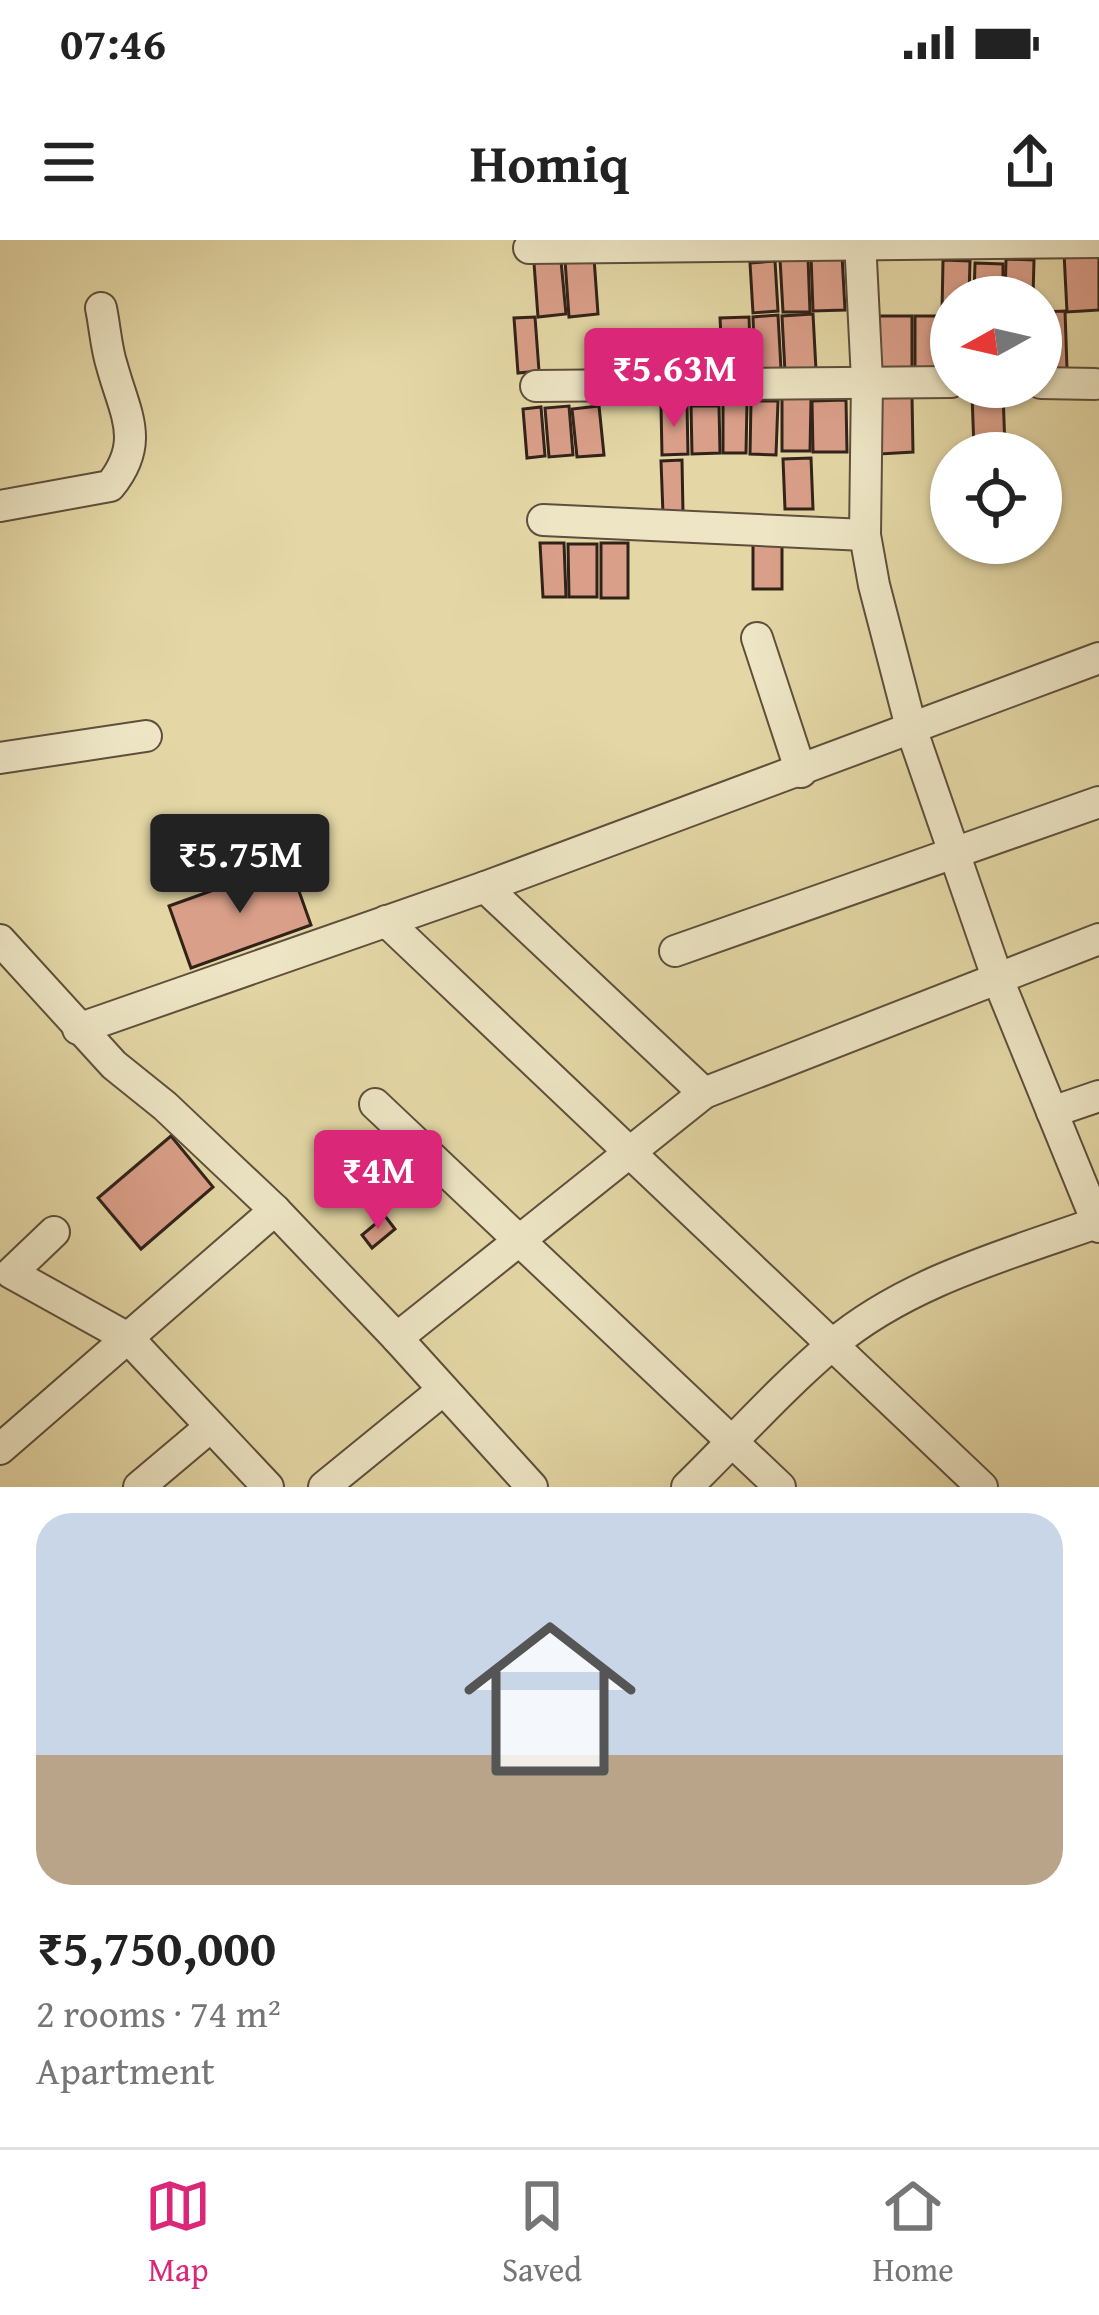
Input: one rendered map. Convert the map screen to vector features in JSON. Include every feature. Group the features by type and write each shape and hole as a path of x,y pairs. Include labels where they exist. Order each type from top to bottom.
{"street":[{"path":"687,1487 833,1343 893,1304 948,1278 1098,1223 997,977 912,731 874,585 865,535 867,380 860,241"},
{"path":"529,248 1099,242"},
{"path":"0,506 110,486 123,470 131,450 128,412 111,364 101,308"},
{"path":"536,386 930,382"},
{"path":"1062,383 1095,384"},
{"path":"543,520 865,535"},
{"path":"757,638 801,772"},
{"path":"78,1029 485,887 1099,658"},
{"path":"0,758 146,736"},
{"path":"675,951 1099,802"},
{"path":"485,887 704,1093"},
{"path":"386,921 982,1487"},
{"path":"398,1337 704,1093 1099,938"},
{"path":"0,940 78,1029 274,1210 398,1337 532,1487"},
{"path":"1052,1112 1099,1096"},
{"path":"375,1104 780,1487"},
{"path":"0,1448 274,1210"},
{"path":"54,1232 5,1276 128,1338 268,1487"},
{"path":"324,1487 443,1390"},
{"path":"139,1487 209,1428"}],"building":[{"path":"1099,251 1099,310 1067,312 1064,253"},
{"path":"842,255 845,310 813,311 811,256"},
{"path":"594,258 598,314 569,317 565,260"},
{"path":"808,258 810,312 783,312 780,259"},
{"path":"1006,259 1034,260 1034,276 1006,276"},
{"path":"943,260 970,261 970,276 943,276"},
{"path":"561,261 566,314 538,317 534,263"},
{"path":"775,261 778,311 753,313 750,263"},
{"path":"975,263 1003,264 1003,276 975,276"},
{"path":"1065,311 1067,369 1062,369"},
{"path":"813,314 816,370 785,372 782,316"},
{"path":"778,315 781,369 755,370 753,317"},
{"path":"879,316 912,316 912,371 879,372"},
{"path":"915,316 930,316 930,368 915,368"},
{"path":"535,317 539,371 518,373 514,318"},
{"path":"749,317 751,373 723,374 720,318"},
{"path":"912,396 913,452 880,454 878,397"},
{"path":"782,398 811,398 810,451 782,451"},
{"path":"846,400 847,452 813,452 812,401"},
{"path":"751,401 778,401 776,455 750,454"},
{"path":"723,403 747,403 746,453 723,453"},
{"path":"687,404 688,454 662,455 661,405"},
{"path":"569,406 573,455 549,457 545,408"},
{"path":"599,406 604,455 577,457 572,409"},
{"path":"691,406 719,406 720,453 692,454"},
{"path":"541,407 545,456 527,458 523,409"},
{"path":"973,408 1004,408 1004,432 973,432"},
{"path":"811,458 813,509 785,509 783,459"},
{"path":"682,460 683,513 663,514 661,461"},
{"path":"753,538 782,538 782,589 753,589"},
{"path":"540,543 564,543 566,597 543,597"},
{"path":"601,543 628,543 628,598 601,598"},
{"path":"568,544 597,544 597,597 569,597"},
{"path":"289,863 311,925 191,968 169,906"},
{"path":"171,1136 213,1187 141,1249 98,1198"},
{"path":"385,1216 395,1229 372,1248 362,1235"}]}
